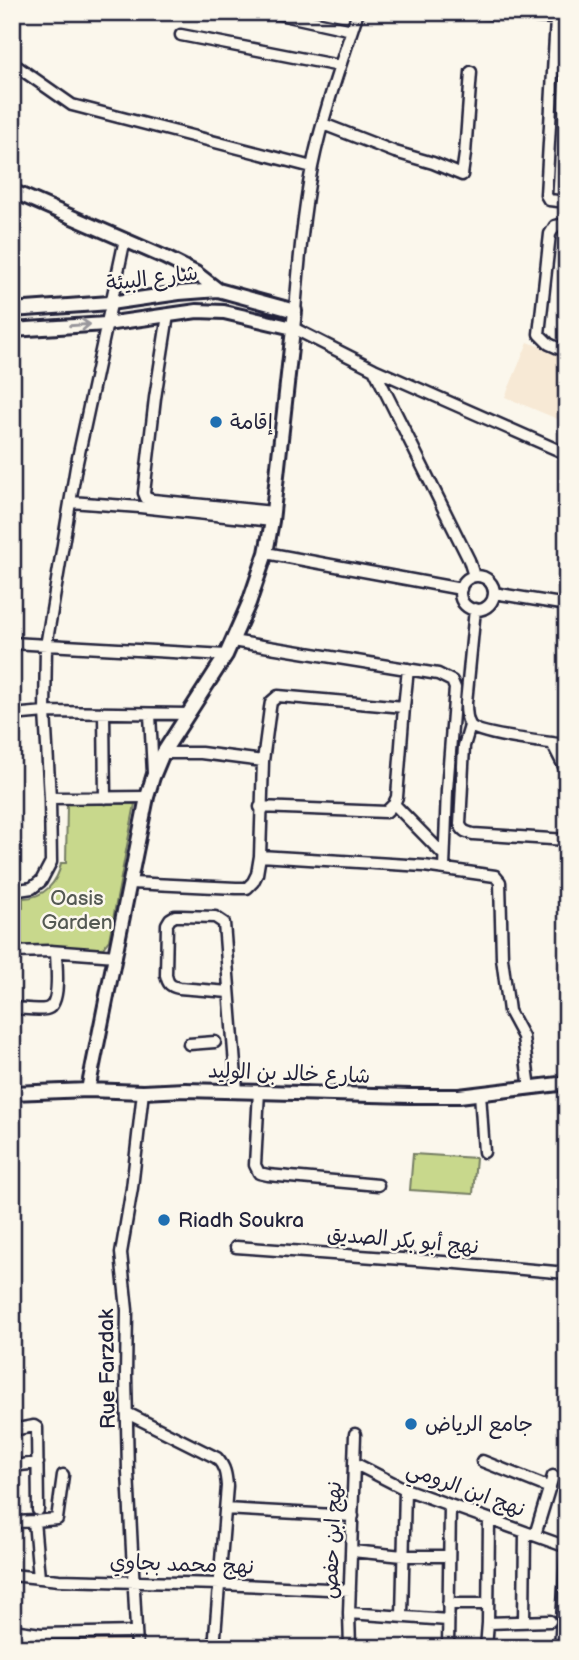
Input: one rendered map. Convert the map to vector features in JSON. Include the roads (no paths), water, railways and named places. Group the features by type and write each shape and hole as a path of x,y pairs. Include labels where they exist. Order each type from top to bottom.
{"street":[{"path":"270,12 352,30"},
{"path":"88,1090 153,777 163,753 226,655 249,603 266,553 312,167 358,12"},
{"path":"472,12 561,19 546,195 549,200 567,202"},
{"path":"181,35 340,66"},
{"path":"12,63 72,105 312,167"},
{"path":"323,124 462,175 471,72"},
{"path":"12,191 125,239 196,273 218,290"},
{"path":"567,224 555,226 550,234 539,334 549,344 567,352"},
{"path":"12,891 32,888 47,872 51,862 45,712 46,646 70,502 125,239"},
{"name":"شارع البيئة","path":"12,310 110,303 218,290 295,311"},
{"name":"شارع البيئة","path":"12,330 106,324 197,312 224,312 293,328"},
{"path":"168,315 155,398 144,493 146,498 272,517"},
{"path":"293,328 374,369 567,454"},
{"path":"374,369 470,560 474,576"},
{"path":"70,502 272,517"},
{"path":"266,553 461,589"},
{"path":"474,576 484,577 492,584 494,593 486,607 475,609 462,600 461,589 466,580 474,576"},
{"path":"494,593 567,605"},
{"path":"475,609 466,703 470,726 464,746 461,828 473,834 567,840"},
{"path":"232,641 438,674 452,681 455,688 444,868"},
{"path":"12,643 226,655"},
{"path":"260,807 386,812 397,797 408,669"},
{"path":"131,883 247,888 253,882 260,856 263,761 270,708 271,702 278,696 404,707"},
{"path":"12,715 45,712 189,714"},
{"path":"104,713 105,798"},
{"path":"150,714 153,777"},
{"path":"470,726 491,733 567,745"},
{"path":"552,743 567,772"},
{"path":"163,753 201,753 263,761"},
{"path":"50,798 147,797"},
{"path":"394,804 444,855"},
{"path":"260,856 444,868 495,876 500,882 502,958 509,1011 523,1037 530,1088"},
{"path":"229,992 179,988 168,982 167,925 170,919 175,916 215,917 224,923 237,1091"},
{"path":"12,952 56,951 116,956"},
{"path":"12,1008 48,1009 54,1005 57,997 56,951"},
{"path":"189,1044 215,1042"},
{"name":"شارع خالد بن الوليد","path":"12,1093 185,1090 459,1096 566,1083"},
{"path":"259,1091 255,1166 259,1173 378,1185"},
{"name":"Rue Farzdak","path":"137,1648 128,1472 127,1310 121,1253 143,1092"},
{"path":"480,1093 484,1152"},
{"name":"نهج أبو بكر الصديق","path":"236,1247 567,1273"},
{"path":"127,1413 217,1458 224,1467 225,1509 214,1647 243,1648"},
{"path":"12,1430 30,1426 37,1428 38,1510"},
{"name":"نهج ابن حفص","path":"350,1648 355,1434"},
{"path":"482,1461 550,1488"},
{"path":"12,1466 38,1463"},
{"name":"نهج ابن الرومي","path":"354,1463 405,1489 567,1547"},
{"path":"17,1522 57,1519 62,1475"},
{"path":"524,1621 530,1533 553,1476"},
{"path":"402,1616 405,1489"},
{"path":"448,1648 450,1506"},
{"path":"225,1509 353,1516"},
{"path":"486,1648 489,1520"},
{"path":"34,1521 39,1578"},
{"path":"560,1648 567,1547"},
{"path":"352,1551 404,1556 449,1556"},
{"name":"نهج محمد بجاوي","path":"12,1576 350,1590"},
{"path":"449,1604 488,1604"},
{"path":"349,1613 448,1620"},
{"path":"488,1623 550,1621"},
{"path":"12,1630 41,1633 136,1632"}],"place":[{"name":"إقامة","path":"216,422"},
{"name":"Riadh Soukra","path":"164,1220"},
{"name":"جامع الرياض","path":"411,1424"}],"park label":[{"name":"Oasis Garden","path":"77,910"}]}
